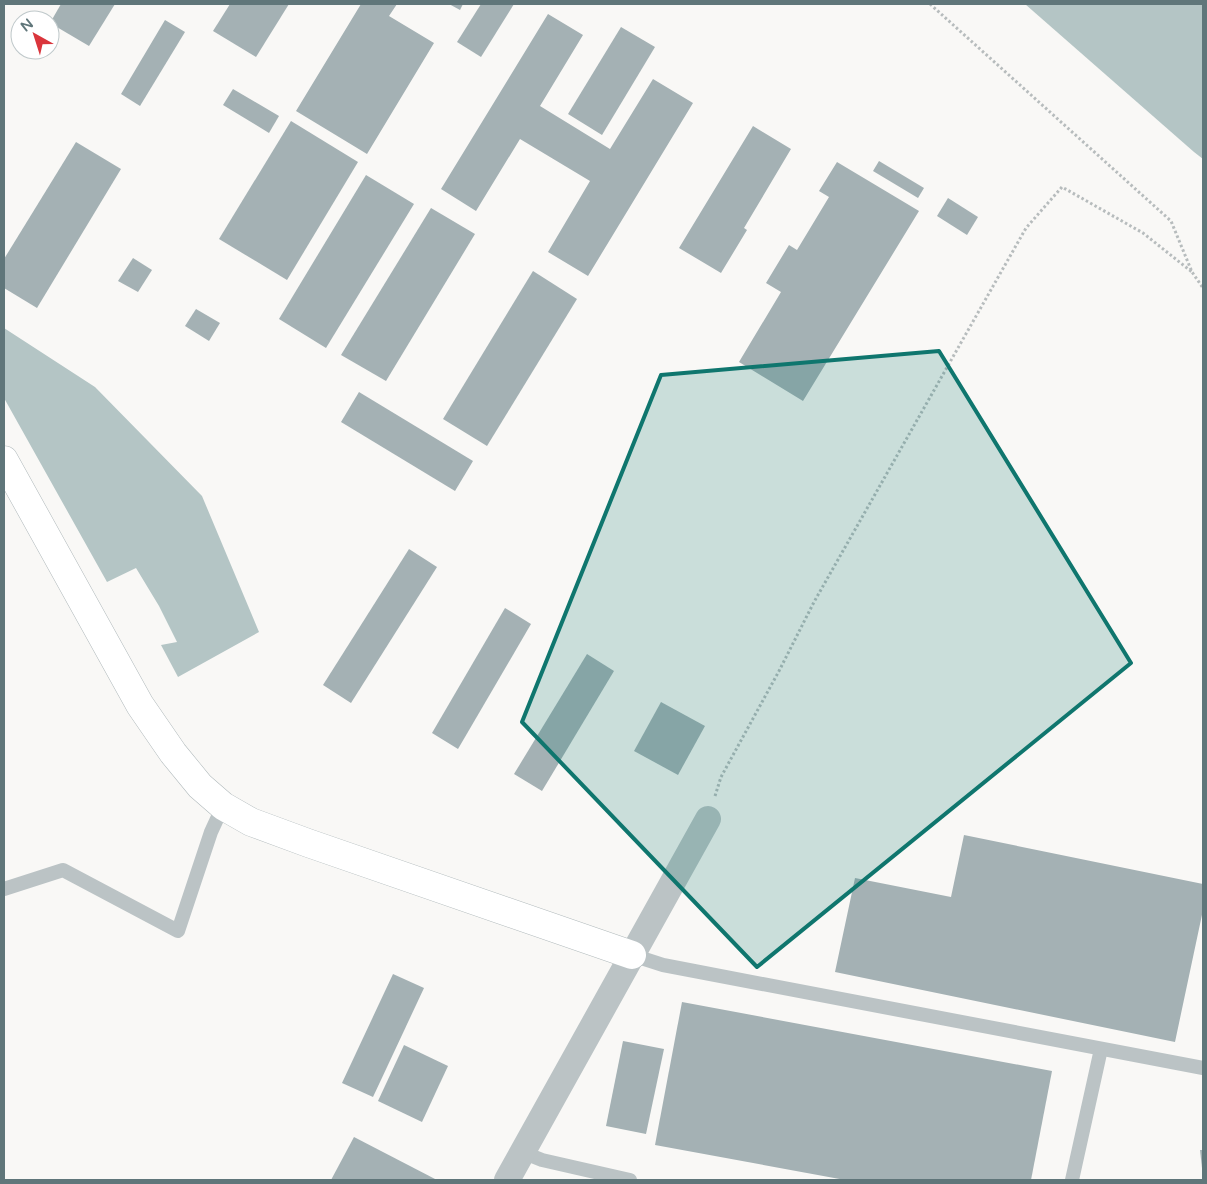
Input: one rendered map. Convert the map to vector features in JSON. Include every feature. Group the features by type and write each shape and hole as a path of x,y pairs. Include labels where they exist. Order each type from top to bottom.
{"street":[{"path":"4,460 140,705 200,786 223,806 251,822 300,840 632,955"},
{"path":"507,1180 708,818"}],"lane":[{"path":"4,889 63,870 178,931 210,832 223,806"},
{"path":"632,955 663,965 1203,1068"},
{"path":"1072,1180 1101,1048"},
{"path":"522,1152 542,1160 630,1180"}],"path":[{"path":"930,4 1171,221 1192,272 1203,288"},
{"path":"708,818 721,777 814,602 1026,228 1062,187 1143,233 1192,272"}],"highlighted area":[{"path":"939,351 1131,663 757,967 522,722 661,375"}],"shaded area":[{"path":"1025,4 1203,4 1203,159 1194,152"},
{"path":"4,328 95,387 202,496 259,632 178,677 161,645 177,642 159,606 136,568 107,582 4,398"}],"building":[{"path":"61,4 115,4 89,46 60,29 60,10 58,10"},
{"path":"230,4 289,4 256,57 213,31"},
{"path":"361,4 397,4 389,16 434,43 367,154 296,111"},
{"path":"449,4 463,4 460,10"},
{"path":"481,4 514,4 481,57 457,42"},
{"path":"548,14 583,35 540,106 610,149 653,79 693,103 588,276 548,252 590,181 520,139 476,211 441,189"},
{"path":"165,20 185,32 140,106 121,94"},
{"path":"621,27 655,47 602,135 568,114"},
{"path":"233,89 279,116 269,133 223,105"},
{"path":"291,121 358,162 287,280 219,239"},
{"path":"753,126 791,149 744,228 747,230 721,273 679,248"},
{"path":"76,142 121,169 37,308 4,288 4,259"},
{"path":"879,161 924,188 918,198 873,171"},
{"path":"837,162 919,211 803,401 739,362 781,292 766,283 789,245 797,250 829,197 819,191"},
{"path":"366,175 414,204 326,348 279,319"},
{"path":"948,198 978,217 967,235 937,216"},
{"path":"431,208 475,234 386,381 341,355"},
{"path":"133,258 152,270 138,292 118,281"},
{"path":"533,271 577,299 487,446 443,419"},
{"path":"196,309 220,323 209,341 185,326"},
{"path":"359,392 473,461 455,491 341,422"},
{"path":"409,549 437,567 351,703 323,685"},
{"path":"505,608 531,624 458,749 432,733"},
{"path":"587,654 614,671 542,791 514,774"},
{"path":"661,702 705,726 678,775 634,751"},
{"path":"964,835 1203,884 1203,910 1175,1042 835,972 855,878 951,897"},
{"path":"393,974 424,988 373,1097 342,1083"},
{"path":"682,1002 1052,1071 1031,1180 845,1180 655,1145"},
{"path":"623,1041 664,1049 646,1134 606,1126"},
{"path":"404,1045 448,1066 422,1122 378,1101"},
{"path":"354,1137 437,1180 331,1180"},
{"path":"1200,1150 1203,1150 1203,1168 1202,1168"}]}
